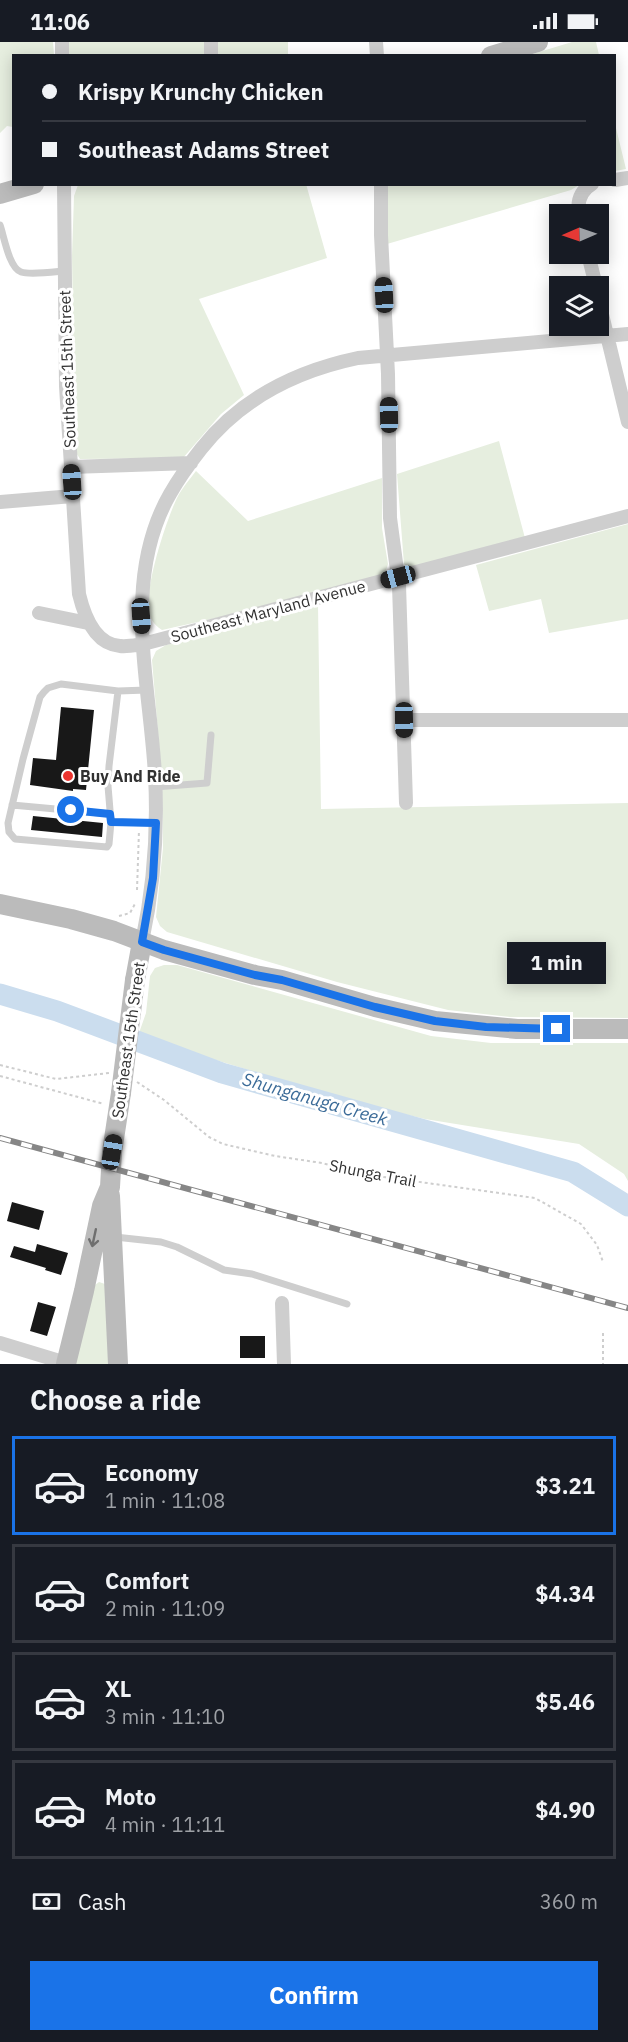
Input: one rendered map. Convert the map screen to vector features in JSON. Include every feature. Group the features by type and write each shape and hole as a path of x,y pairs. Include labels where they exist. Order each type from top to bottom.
{"street":[{"path":"498,54 538,42"},
{"path":"0,194 27,186"},
{"name":"Southeast 15th Street","path":"64,186 66,386 79,594 88,623"},
{"path":"381,186 390,518 398,577 406,804"},
{"path":"579,204 587,188"},
{"name":"Southeast 15th Street","path":"609,335 628,334"},
{"name":"Southeast 15th Street","path":"66,1363 102,1206 110,1187 112,1152 135,980 153,878 155,787 143,644 142,592 151,541 169,494 222,424 242,407 271,388 309,371 333,363 387,355 596,336"},
{"path":"607,336 628,422"},
{"path":"71,467 191,463"},
{"path":"0,502 73,496"},
{"name":"Southeast Maryland Avenue","path":"88,623 104,641 113,645 143,644 628,516"},
{"path":"39,613 88,623"},
{"path":"404,720 628,720"},
{"path":"0,904 71,919 114,931 164,950 435,1021 518,1029 628,1029"},
{"path":"110,1187 118,1364"},
{"path":"84,1291 92,1278 114,1269"},
{"path":"282,1303 284,1364"},
{"path":"0,1343 66,1363"}],"lane":[{"path":"0,225 10,261 16,270 22,273 64,271"},
{"path":"118,691 109,766 111,818 107,847 12,837 8,828 12,805 40,696 48,688 61,684 118,691 147,690"},
{"path":"155,787 207,783 211,735"},
{"path":"12,805 156,823"},
{"path":"112,1237 161,1242 177,1247 224,1270 252,1274 347,1304"}],"path":[{"path":"0,1065 56,1079 106,1073"},
{"name":"Shunga Trail","path":"0,1076 121,1093 144,1085 209,1137 223,1144 275,1156 322,1163 362,1174 535,1198 581,1224 597,1245 603,1262"},
{"path":"603,1333 603,1364"}],"green space":[{"path":"0,42 53,42 54,54 12,54 12,127 7,126 0,133"},
{"path":"69,42 204,42 204,54 69,54"},
{"path":"216,42 288,42 288,54 216,54"},
{"path":"572,42 596,42 599,54 533,54"},
{"path":"616,128 626,169 616,171"},
{"path":"78,186 307,186 327,258 199,299 244,395 221,414 183,458 80,459 75,451 72,256 74,196"},
{"path":"387,186 577,186 571,190 387,244"},
{"path":"499,441 525,538 409,568 404,564 397,474"},
{"path":"196,471 248,521 382,478 382,528 388,564 385,573 378,582 162,630 150,616 148,605 152,575 172,509 181,491"},
{"path":"628,524 628,619 549,633 541,599 489,611 476,565"},
{"path":"318,605 321,809 628,803 628,1018 510,1017 448,1010 337,982 167,932 160,926 156,917 163,848 162,780 152,660 156,651 166,645"},
{"path":"177,965 431,1036 491,1043 628,1043 628,1181 624,1174 579,1144 425,1119 358,1103 196,1054 139,1033 146,1013 150,976 155,968"},
{"path":"99,1282 105,1284 109,1364 72,1364 95,1285"}],"building":[{"path":"61,707 94,710 86,790 73,789 73,791 30,785 33,758 56,760"},
{"path":"33,816 103,823 102,837 31,830"},
{"path":"12,1202 44,1211 39,1230 7,1221"},
{"path":"37,1244 68,1253 61,1275 10,1257 14,1246 35,1252"},
{"path":"38,1302 56,1307 47,1336 30,1331"},
{"path":"240,1336 265,1336 265,1358 240,1358"}],"waterway":[{"name":"Shunganuga Creek","path":"0,994 57,1011 222,1073 573,1172 628,1206"}],"railway":[{"path":"0,1138 628,1308"}],"place":[{"name":"Buy And Ride","path":"68,776"}],"route":[{"path":"71,810 110,814 111,822 156,823 153,878 142,942 255,975 282,980 375,1007 435,1021 486,1027 557,1029"}]}
